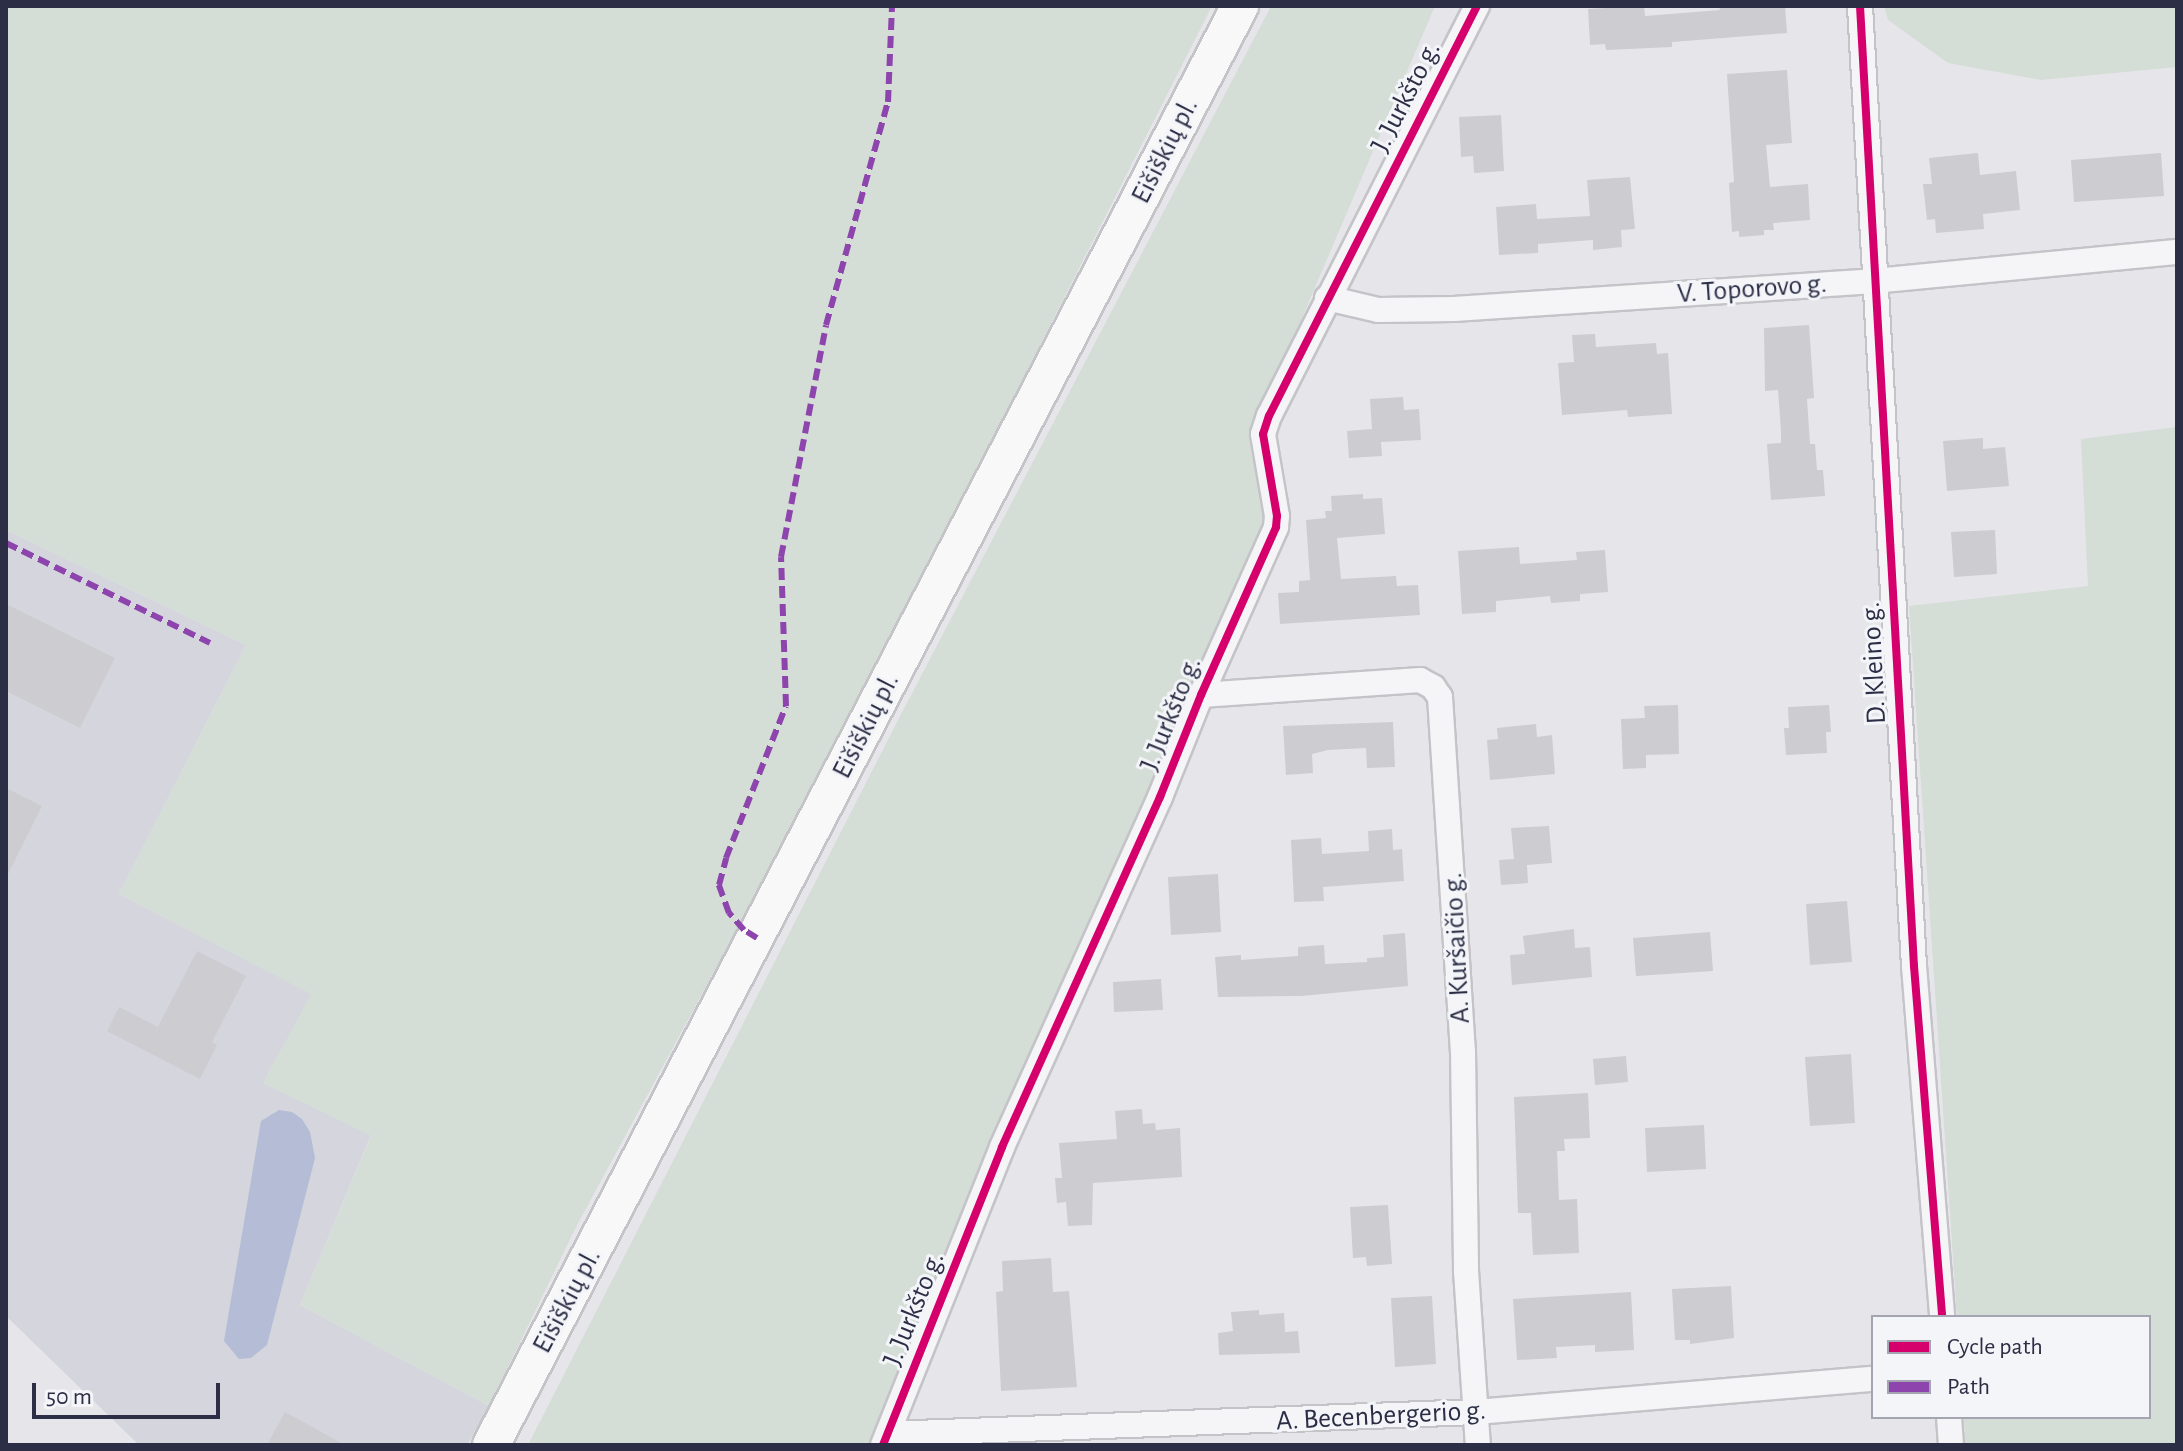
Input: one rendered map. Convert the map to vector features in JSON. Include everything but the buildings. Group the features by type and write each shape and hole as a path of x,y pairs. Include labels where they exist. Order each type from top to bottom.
{"main road":[{"name":"Eišiškių pl.","path":"491,1445 1240,6"}],"street":[{"name":"J. Jurkšto g.","path":"886,1439 1002,1147 1160,797 1201,695 1276,527 1277,516 1263,434 1327,298 1477,6"},
{"name":"D. Kleino g.","path":"1860,6 1914,966 1942,1315"},
{"name":"V. Toporovo g.","path":"1327,298 1378,310 1454,309 1874,281 2177,252"},
{"name":"A. Kuršaičio g.","path":"1201,695 1420,680 1433,687 1440,697 1463,1051 1466,1271 1478,1445"},
{"name":"A. Becenbergerio g.","path":"886,1439 1476,1412 1871,1379"},
{"path":"1949,1419 1951,1445"}],"shaded area":[{"path":"6,6 1212,6 849,722 576,1227 489,1406 300,1305 371,1136 263,1083 311,994 119,894 246,645 6,530"},
{"path":"1271,6 1435,6 1258,421 1263,523 870,1445 528,1445 897,722"},
{"path":"1884,6 2177,6 2177,67 2041,80 1948,63 1888,20"},
{"path":"2177,427 2177,1445 1965,1445 1964,1419 2151,1419 2151,1315 1957,1315 1909,606 2088,586 2081,439"},
{"path":"6,530 246,645 119,894 312,994 263,1083 371,1135 300,1305 489,1406 467,1445 139,1445 6,1316"}],"water":[{"path":"279,1110 292,1112 302,1119 310,1132 315,1158 267,1345 251,1358 239,1359 224,1341 261,1121"}],"marked path":[{"path":"757,938 744,930 729,913 719,885 726,858 786,706 781,557 826,325 888,102 892,6"},
{"path":"6,543 210,643"}],"cycle path":[{"path":"883,1445 1002,1147 1160,797 1201,695 1276,527 1277,516 1263,434 1269,416 1477,6"},
{"path":"1860,6 1914,966 1942,1315"}]}
